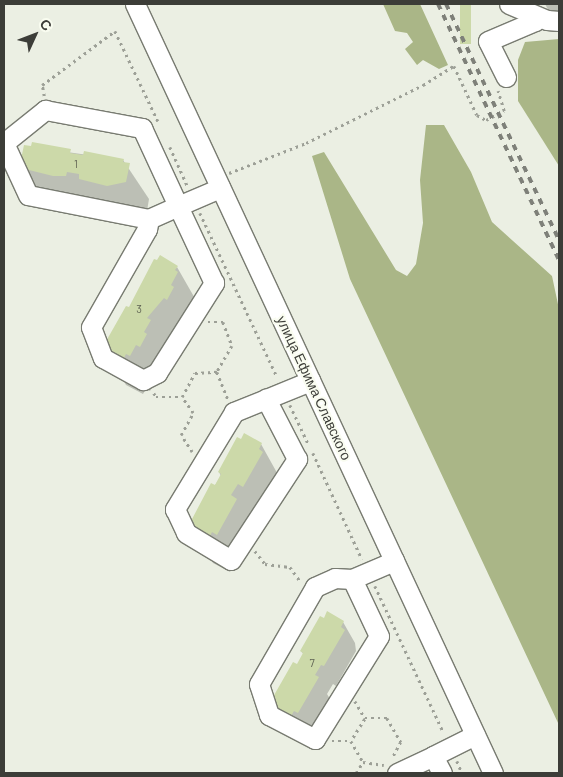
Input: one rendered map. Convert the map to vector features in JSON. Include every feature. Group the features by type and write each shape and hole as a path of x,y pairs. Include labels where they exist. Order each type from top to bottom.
{"street":[{"name":"улица Ефима Славского","path":"135,4 493,773"},
{"path":"510,4 538,17 559,21"},
{"path":"500,80 488,41 535,21 538,17"},
{"path":"149,219 147,229 91,327 103,358 146,379 156,374 214,283 186,203 142,128 45,110 4,142 28,195 149,219 186,203 218,183"},
{"path":"266,399 297,459 231,560 186,533 175,509 234,412 310,381"},
{"path":"360,575 379,636 315,739 269,715 259,684 315,587 335,578 360,575 394,561"},
{"path":"397,773 475,735"},
{"path":"433,756 442,773"}],"path":[{"path":"45,110 42,85 115,31 161,129"},
{"path":"218,183 306,143 424,85 454,66 477,115 486,120 493,119 504,111 500,80"},
{"path":"165,138 186,203 284,392 360,575 462,773"},
{"path":"189,322 223,322 232,346 217,372"},
{"path":"182,397 195,373 217,372"},
{"path":"217,372 234,412"},
{"path":"146,379 156,397 182,397"},
{"path":"182,397 192,413 181,435 201,467"},
{"path":"245,538 265,564 290,567 311,594"},
{"path":"347,687 365,718"},
{"path":"362,762 388,766 401,742 388,718 365,718"},
{"path":"362,762 351,741 365,718"},
{"path":"356,773 362,762"}],"green space":[{"path":"383,4 420,4 448,65 439,69 423,60 417,65 405,49 413,42 407,33 395,31"},
{"path":"559,39 559,166 518,101 518,60 525,42"},
{"path":"426,125 444,125 471,172 492,222 552,276 559,309 559,725 350,279 312,156 324,152 396,270 407,276 416,264 423,223 420,180"}],"building":[{"path":"460,4 471,4 471,44 460,44"},
{"path":"32,142 71,149 70,153 83,155 84,151 124,159 123,162 130,163 126,182 107,186 79,179 79,174 67,172 66,176 53,176 25,169 26,165 20,164 24,145 31,146"},
{"path":"160,255 178,266 175,270 178,272 171,285 174,287 167,300 164,298 147,318 151,320 144,332 147,334 140,347 136,345 130,356 126,354 123,360 104,349 105,343 126,306 129,307 154,259 157,260"},
{"path":"244,433 262,443 259,449 263,452 243,487 238,484 231,495 237,499 217,535 212,532 209,538 191,528 194,522 191,521 211,483 215,485 221,474 218,472 237,437 241,439"},
{"path":"327,611 344,621 341,627 345,630 324,666 321,665 315,675 319,677 298,713 294,711 291,716 273,705 276,700 273,697 293,662 297,664 303,653 300,651 320,616 324,618"}],"railway":[{"path":"438,4 559,260"},
{"path":"446,4 559,240"}]}
